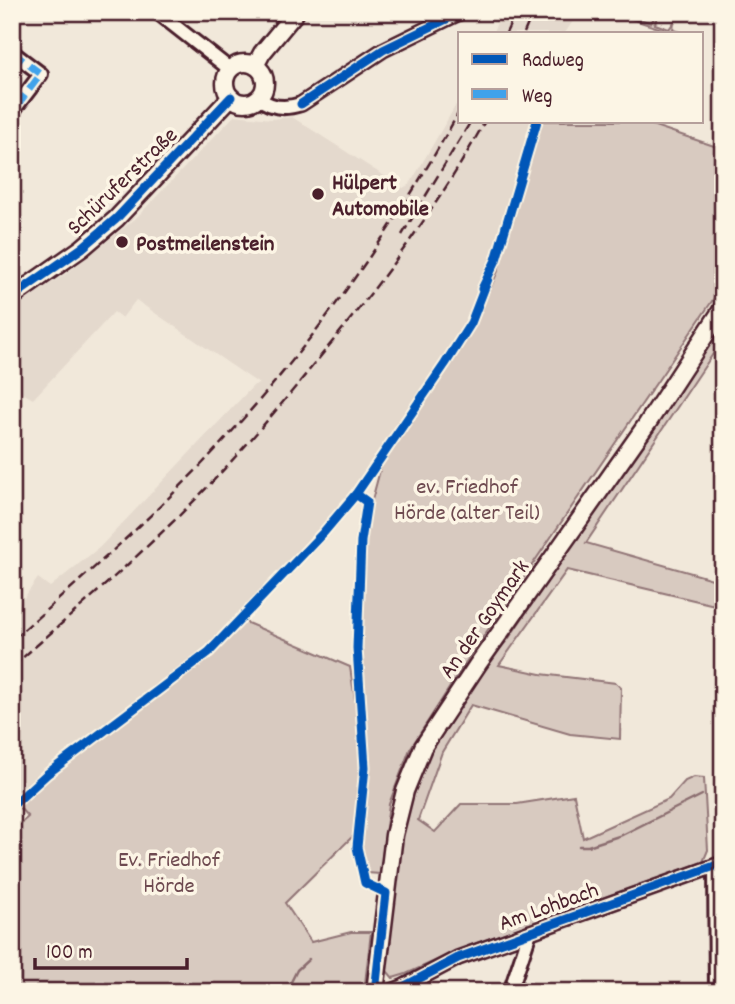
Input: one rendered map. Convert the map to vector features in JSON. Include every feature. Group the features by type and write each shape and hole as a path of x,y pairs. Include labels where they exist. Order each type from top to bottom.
{"main road":[{"path":"255,66 296,12"},
{"path":"242,64 255,66 265,81 259,98 247,103 230,97 226,80 231,70 242,64"},
{"name":"Schüruferstraße","path":"12,297 82,248 116,219 230,97"},
{"name":"An der Goymark","path":"375,992 397,815 423,747 486,652 646,424 723,307"}],"street":[{"path":"157,12 231,70"},
{"path":"259,98 266,104 278,107 289,108 301,104 383,50 461,12"},
{"path":"12,52 41,74 12,112"},
{"path":"718,989 719,864"},
{"name":"Am Lohbach","path":"390,992 458,958 719,864"},
{"path":"510,992 530,932"}],"shaded area":[{"path":"501,12 569,12 573,21 566,32 493,32"},
{"path":"458,101 458,122 537,122 496,260 470,319 356,494 216,640 12,800 12,615 38,578 50,587 100,547 254,385 259,384 136,300 122,318 114,312 33,399 12,387 12,308 67,273 135,219 235,115 271,119 292,117 403,188 410,184"}],"green space":[{"path":"611,12 639,12 637,18 651,23 655,16 655,24 669,29 674,22 673,30 680,32 670,32"},
{"name":"ev. Friedhof Hörde (alter Teil)","path":"540,122 643,122 723,149 723,285 468,659 410,749 389,804 380,874 367,873 362,845 368,770 360,610 363,546 368,515 382,463 477,319 498,271"},
{"path":"723,323 723,339 586,543 723,582 723,607 567,570 499,665 541,674 616,683 621,688 620,739 570,734 471,705 442,752 418,820 435,832 461,804 517,804 574,795 583,838 669,799 685,781 694,777 704,778 708,850 703,862 466,947 393,978 387,971 401,839 411,797 428,754 465,693 509,638"},
{"name":"Ev. Friedhof Hörde","path":"245,622 350,667 364,761 354,835 285,903 311,942 351,932 371,932 364,992 12,992 12,851 17,847 12,842 12,831 28,817 18,806 69,761 199,665"}],"waterway":[{"path":"716,792 723,789"},
{"path":"579,846 588,846 622,835 702,795"},
{"path":"286,992 297,970 309,959"}],"railway":[{"path":"506,32 516,12"},
{"path":"524,32 533,12"},
{"path":"12,640 157,510 275,382 374,250 458,114"},
{"path":"402,235 470,122"},
{"path":"12,667 181,514 267,421 392,266 450,180 484,122"}],"marked path":[{"path":"12,52 41,74 12,112"}],"cycle path":[{"path":"301,104 383,50 461,12"},
{"path":"12,297 82,248 116,219 231,97"},
{"path":"482,289 496,260 537,122"},
{"path":"12,806 47,774 209,652 323,533 356,494 445,364 471,323 488,279"},
{"path":"356,494 367,502 361,541 357,648 365,767 357,847 365,883 386,893 375,992"},
{"path":"390,992 458,958 723,863"}],"place":[{"name":"Hülpert Automobile","path":"318,194"},
{"name":"Postmeilenstein","path":"122,242"}]}
